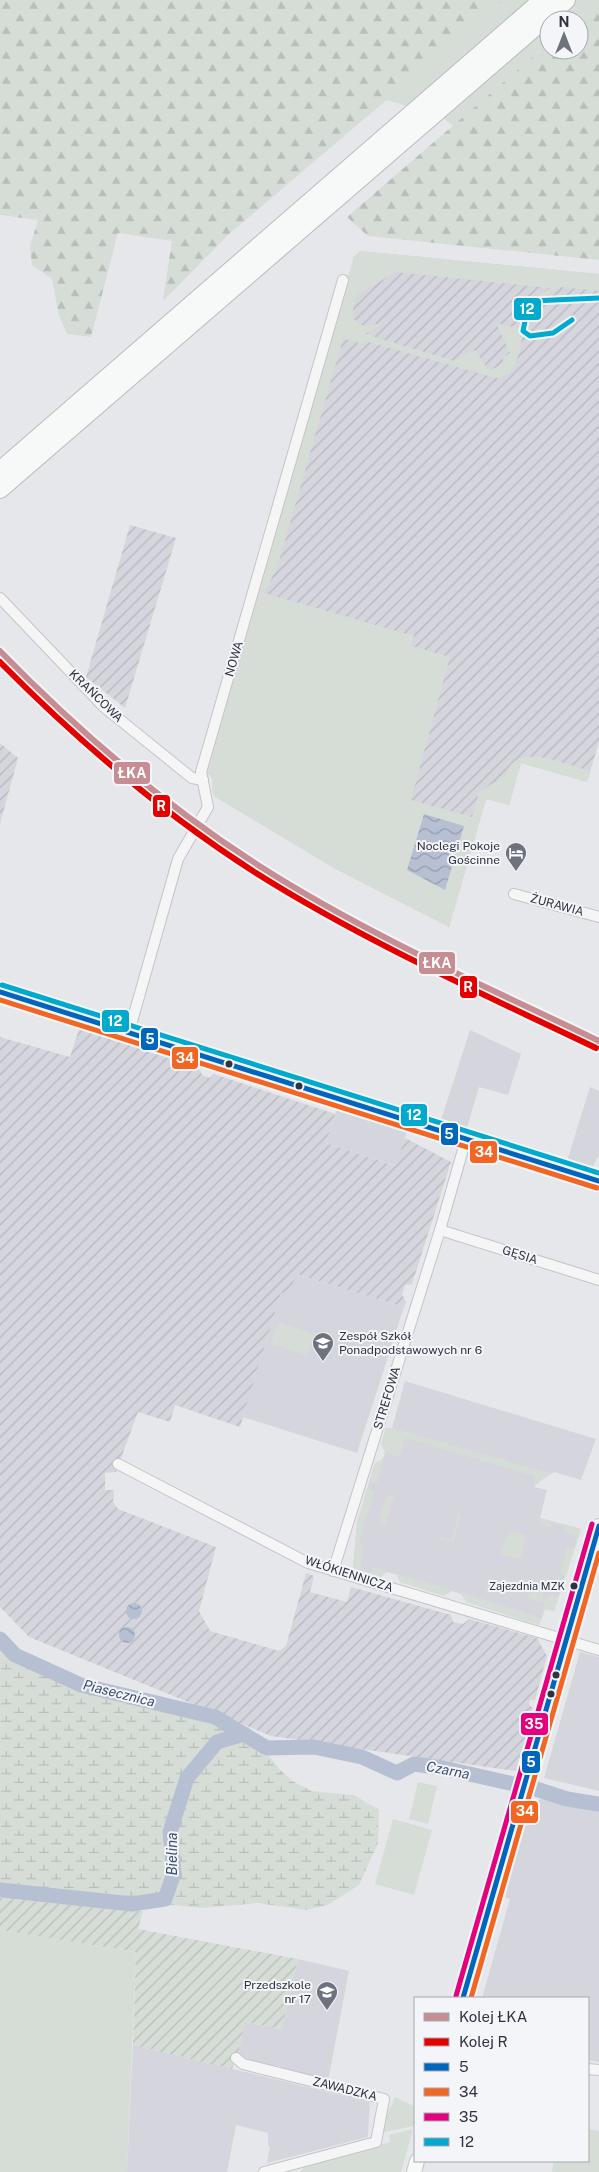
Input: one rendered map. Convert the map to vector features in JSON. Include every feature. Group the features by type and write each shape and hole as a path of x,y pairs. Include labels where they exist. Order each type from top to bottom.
{"highway":[{"path":"0,471 544,0"},
{"path":"0,489 566,0"}],"main road":[{"path":"0,992 599,1181"},
{"path":"463,1997 599,1526"}],"street":[{"name":"NOWA","path":"129,1032 178,859 208,807 202,780 204,763 344,280"},
{"name":"KRAŃCOWA","path":"0,598 104,707 192,778 202,780"},
{"name":"ŻURAWIA","path":"514,894 599,916"},
{"name":"STREFOWA","path":"333,1571 440,1230 466,1139"},
{"name":"GĘSIA","path":"440,1230 599,1280"},
{"name":"WŁÓKIENNICZA","path":"118,1464 308,1563 599,1650"},
{"name":"ZAWADZKA","path":"236,2058 243,2064 384,2099 376,2142 290,2169 264,2172"}],"shaded area":[{"path":"360,251 599,274 599,742 587,782 521,763 509,805 486,799 449,927 334,868 214,796 212,776 205,772 354,257"},
{"path":"130,525 176,538 125,708 86,677"},
{"path":"0,743 18,758 0,824"},
{"path":"79,1029 174,1060 175,1065 184,1068 187,1063 200,1070 202,1075 210,1078 214,1074 335,1114 326,1143 395,1166 405,1138 451,1162 412,1284 405,1285 402,1294 406,1302 404,1307 296,1274 289,1295 281,1293 240,1427 175,1405 170,1422 138,1412 116,1472 105,1473 105,1490 114,1490 113,1502 118,1509 216,1547 199,1611 210,1631 279,1651 286,1646 306,1573 314,1576 310,1592 347,1602 351,1587 451,1615 453,1622 463,1624 469,1619 537,1638 547,1656 535,1700 530,1700 529,1702 529,1705 533,1708 516,1771 271,1736 29,1637 0,1607 0,1037 70,1057"},
{"path":"470,1030 521,1054 508,1095 479,1087 467,1128 441,1120"},
{"path":"590,1087 599,1091 599,1154 592,1169 567,1161"},
{"path":"337,1109 407,1131 396,1166 326,1143"},
{"name":"Zespół Szkół Ponadpodstawowych nr 6","path":"296,1274 404,1307 357,1453 243,1417 281,1293"},
{"path":"405,1381 596,1439 581,1480 554,1472 535,1484 534,1487 547,1490 540,1518 581,1529 554,1611 545,1609 539,1625 466,1602 461,1594 452,1591 444,1596 400,1582 397,1575 387,1572 381,1577 353,1568 357,1522 375,1463 382,1460 384,1456 385,1452 381,1444 386,1428 392,1428"},
{"path":"580,1652 599,1657 599,1791 544,1778"},
{"path":"542,1798 599,1810 599,2062 589,2060 589,1997 482,1997 510,1899 504,1897 532,1804"},
{"path":"298,1959 349,1971 328,2081 287,2071 279,2066 273,2068 238,2055 245,2022 282,2029"},
{"path":"133,2045 370,2102 368,2137 267,2163 270,2147 268,2146 268,2133 236,2125 227,2172 127,2172"}],"green space":[{"path":"0,0 504,0 229,234 163,301 172,241 118,233 91,337 67,334 59,316 52,279 32,265 30,246 38,220 0,215"},
{"path":"504,0 530,0 408,106 386,100"},
{"path":"576,0 599,0 588,10 564,10"},
{"path":"599,0 599,260 368,236 347,217 539,52 539,60 589,60 588,10"},
{"path":"539,32 539,52 453,126 441,116"},
{"path":"360,251 599,274 599,291 561,287 537,301 533,299 550,288 395,272 356,296 352,315 359,324 366,326 384,323 365,334 454,361 475,350 489,371 505,363 502,358 510,353 496,323 518,328 523,335 518,356 508,374 496,378 365,341 364,344 343,339 277,568 264,593 414,636 411,646 450,657 411,800 472,817 479,792 506,775 511,765 520,759 530,757 555,760 590,771 587,782 521,763 509,805 486,799 449,927 334,868 214,796 211,777 205,772 354,257"},
{"path":"278,1322 314,1334 307,1355 271,1344"},
{"path":"386,1428 392,1428 549,1473 534,1487 535,1476 405,1438 399,1457 385,1452 381,1444"},
{"path":"384,1460 377,1483 369,1482 375,1463"},
{"path":"367,1488 374,1492 359,1542 363,1544 361,1570 353,1568 357,1522"},
{"path":"387,1495 394,1496 385,1525 379,1521"},
{"path":"459,1514 461,1516 453,1542 440,1540 440,1537 451,1540"},
{"path":"540,1518 581,1529 565,1579 560,1572 567,1547 574,1548 577,1536 564,1532 565,1526 552,1522 550,1528 541,1522"},
{"path":"515,1531 526,1536 521,1559 501,1554 506,1537"},
{"path":"373,1568 388,1571 381,1577 369,1573"},
{"path":"397,1574 452,1590 444,1596 400,1582"},
{"path":"532,1583 544,1587 542,1602 527,1598"},
{"path":"461,1592 541,1618 546,1597 551,1595 558,1597 554,1611 545,1609 539,1625 466,1602"},
{"path":"0,1646 12,1658 79,1687 195,1716 238,1735 270,1757 281,1771 294,1782 312,1791 354,1795 379,1810 378,1843 359,1885 328,1905 306,1910 258,1903 201,1908 0,1887"},
{"path":"418,1782 437,1786 428,1824 409,1819"},
{"path":"393,1819 432,1830 414,1895 375,1884"},
{"path":"0,1898 143,1911 138,1929 298,1959 282,2029 245,2022 238,2055 232,2069 133,2045 136,1952 0,1930"},
{"path":"0,1930 136,1952 127,2172 0,2172"},
{"path":"395,2097 414,2106 414,2126 384,2132 382,2129 386,2110 391,2107"},
{"path":"413,2129 401,2172 300,2172 305,2165 390,2142 389,2135"},
{"path":"589,2129 599,2131 599,2172 552,2172 554,2162 589,2162"}],"water":[{"path":"424,814 464,826 445,890 407,870"},
{"path":"134,1603 142,1611 134,1619 126,1611"},
{"path":"127,1627 135,1635 127,1643 119,1635"}],"waterway":[{"name":"Czarna","path":"0,1639 15,1655 81,1685 215,1717 267,1748 314,1747 362,1757 397,1773 414,1764 443,1768 536,1789 567,1799 599,1804"},
{"name":"Bielina","path":"0,1890 132,1904 165,1899 174,1873 170,1832 187,1778 217,1742 244,1734"}],"rail line":[{"name":"ŁKA","path":"0,651 92,739 157,793 225,844 343,915 470,980 599,1041"},
{"name":"R","path":"0,662 90,748 122,775 187,826 256,873 381,944 596,1048"}],"transit line":[{"name":"12","path":"572,320 553,333 530,336 523,331 528,306 532,301 599,298"},
{"name":"12","path":"2,985 599,1173"},
{"name":"5","path":"0,992 599,1181"},
{"name":"34","path":"0,1000 597,1188"},
{"name":"35","path":"456,1996 592,1524"},
{"name":"5","path":"463,1997 599,1526"},
{"name":"34","path":"471,1997 599,1553"}],"place":[{"name":"Noclegi Pokoje Gościnne","path":"516,872"},
{"name":"Zespół Szkół Ponadpodstawowych nr 6","path":"323,1362"},
{"name":"Zajezdnia MZK","path":"574,1586"},
{"name":"Przedszkole nr 17","path":"327,2011"}],"water label":[{"name":"Piasecznica","path":"119,1693"}]}
